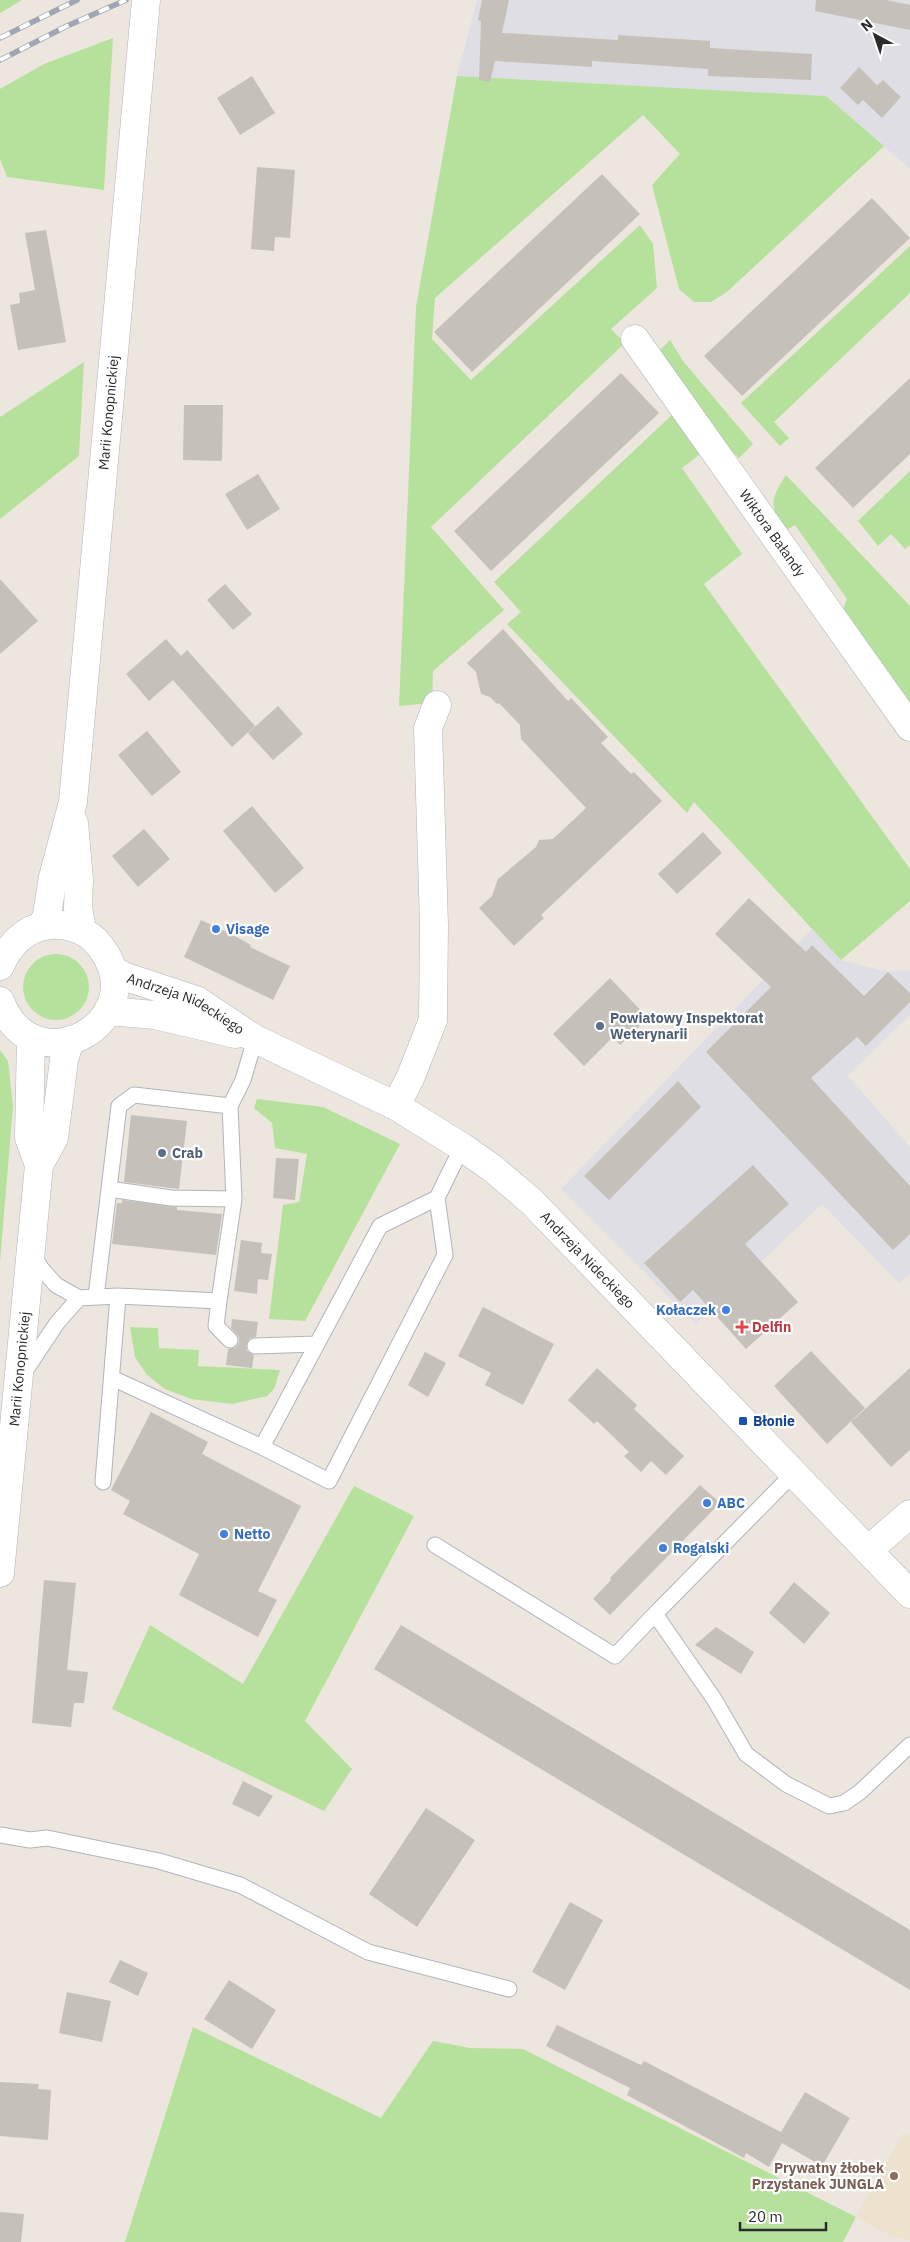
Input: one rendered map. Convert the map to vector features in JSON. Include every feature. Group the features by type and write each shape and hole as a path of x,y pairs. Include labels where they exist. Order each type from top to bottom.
{"street":[{"name":"Marii Konopnickiej","path":"34,929 47,915 54,877 73,802 145,12"},
{"name":"Wiktora Bałandy","path":"635,339 910,727"},
{"path":"396,1106 411,1076 433,1020 434,925 428,728 437,705"},
{"name":"Marii Konopnickiej","path":"73,802 79,880 78,908 82,931"},
{"path":"0,927 34,929 68,926 82,931 97,941 108,956 114,971 116,985 108,1011 100,1022 87,1033 57,1044 31,1038 8,1019 0,1002"},
{"path":"0,966 5,953 15,941 34,929"},
{"name":"Andrzeja Nideckiego","path":"114,971 126,977 196,1000 255,1039 396,1106 462,1147 498,1173 531,1201 910,1594"},
{"name":"Andrzeja Nideckiego","path":"108,1011 156,1015 255,1039"},
{"name":"Marii Konopnickiej","path":"31,1038 29,1138 39,1165"},
{"name":"Marii Konopnickiej","path":"0,1573 39,1165 54,1138 64,1060 70,1040"},
{"path":"868,1550 910,1514"}],"lane":[{"path":"230,1340 216,1326 234,1199 230,1106 243,1080 255,1039"},
{"path":"96,1297 119,1106 134,1096 230,1106"},
{"path":"112,1378 262,1447 329,1481 445,1255 437,1198 462,1147"},
{"path":"109,1189 171,1198 234,1199"},
{"path":"262,1447 380,1226 437,1198"},
{"path":"31,1249 41,1268 56,1285 79,1298 118,1296 219,1301"},
{"path":"103,1482 118,1296"},
{"path":"18,1381 57,1323 79,1298"},
{"path":"255,1346 317,1344"},
{"path":"435,1546 615,1656 794,1473"},
{"path":"655,1614 714,1699 746,1754 786,1784 829,1806 844,1803 860,1792 910,1745"},
{"path":"0,1835 30,1840 47,1838 159,1861 240,1885 368,1952 509,1989"}],"shaded area":[{"path":"477,0 910,0 910,169 826,96 457,76"},
{"path":"812,929 841,960 888,972 910,970 910,1015 848,1076 910,1147 910,1274 899,1283 822,1204 696,1324 561,1189"},
{"name":"Prywatny żłobek Przystanek JUNGLA","path":"903,2133 910,2135 910,2241 891,2236 856,2217"}],"green space":[{"path":"0,0 22,0 0,13"},
{"path":"113,38 104,190 7,177 0,159 0,89 44,64"},
{"path":"457,76 826,96 884,146 727,292 711,302 694,302 679,289 652,185 680,154 643,115 435,298 432,339 471,380 640,225 653,244 657,288 611,329 625,343 431,527 504,610 433,671 432,703 399,706 416,307"},
{"path":"910,246 910,293 774,422 789,438 780,446 741,403"},
{"path":"670,340 683,361 753,444 739,458 729,448 658,352"},
{"path":"84,362 79,456 0,519 0,417"},
{"path":"673,414 703,452 682,468 742,554 704,584 910,869 910,901 841,960 694,802 687,813 507,624 521,612 494,582"},
{"path":"910,471 910,545 905,549 891,534 878,546 858,521"},
{"path":"786,475 910,606 910,711 842,612 847,599 795,525 785,531 776,515 774,497"},
{"path":"49,954 63,954 75,959 84,968 89,980 87,1000 80,1011 63,1020 49,1020 37,1015 28,1006 23,994 23,980 28,968 37,959"},
{"path":"0,1050 8,1061 13,1106 0,1262"},
{"path":"257,1099 323,1107 400,1144 305,1321 269,1319 283,1205 299,1202 307,1154 275,1148 272,1123 254,1108"},
{"path":"130,1327 158,1328 159,1348 199,1350 198,1366 280,1370 274,1389 267,1396 232,1404 191,1399 165,1389 147,1375 135,1357"},
{"path":"354,1486 414,1516 305,1721 352,1769 324,1811 112,1709 150,1625 243,1684"},
{"path":"193,2027 381,2118 433,2041 470,2048 523,2049 856,2217 843,2242 125,2242"}],"building":[{"path":"482,0 509,0 502,33 618,40 618,35 710,41 710,48 812,54 811,80 708,76 708,69 592,61 592,67 495,61 490,82 479,80 481,21 478,20"},
{"path":"816,0 886,0 910,5 910,30 815,11"},
{"path":"859,67 877,85 874,88 883,80 901,97 882,118 863,100 858,105 840,88"},
{"path":"252,76 275,113 240,135 217,98"},
{"path":"257,167 295,170 290,238 275,237 274,251 251,249"},
{"path":"602,174 640,214 472,372 434,332"},
{"path":"872,198 910,238 742,396 704,356"},
{"path":"46,230 66,342 18,350 10,305 20,303 19,293 35,290 25,233"},
{"path":"621,373 659,413 491,571 454,531"},
{"path":"910,378 910,454 853,508 815,468"},
{"path":"184,405 223,405 222,461 183,460"},
{"path":"258,474 280,509 247,530 225,494"},
{"path":"0,579 38,621 0,654"},
{"path":"225,584 252,614 233,630 207,600"},
{"path":"503,629 568,701 571,698 608,737 601,743 631,774 634,772 662,801 541,915 544,918 514,946 479,908 492,896 498,879 536,847 539,840 553,839 586,808 521,739 520,725 499,703 497,704 490,697 481,694 476,672 467,663"},
{"path":"166,639 181,656 187,650 255,726 232,747 173,680 149,701 126,674"},
{"path":"278,706 303,734 273,760 248,733"},
{"path":"147,731 181,772 152,796 118,755"},
{"path":"252,806 304,868 275,893 223,831"},
{"path":"144,829 170,859 138,887 112,856"},
{"path":"703,832 722,853 677,894 658,874"},
{"path":"749,898 806,952 812,945 864,996 888,972 910,993 910,1002 866,1046 857,1037 811,1078 910,1186 910,1234 893,1250 706,1052 771,987 715,934"},
{"path":"201,920 290,966 273,1000 184,957"},
{"name":"Powiatowy Inspektorat Weterynarii","path":"610,978 648,1018 620,1045 613,1037 584,1066 553,1034"},
{"path":"678,1081 701,1107 609,1200 584,1176"},
{"path":"131,1115 187,1121 179,1189 124,1182"},
{"path":"276,1158 299,1159 295,1200 273,1198"},
{"path":"753,1165 789,1204 745,1244 798,1302 746,1349 693,1290 680,1302 644,1263"},
{"path":"122,1200 177,1207 177,1210 222,1214 216,1255 112,1244 117,1203 122,1203"},
{"path":"241,1240 262,1243 261,1253 272,1254 268,1280 258,1279 257,1294 234,1291"},
{"path":"483,1307 554,1344 523,1405 485,1385 491,1373 458,1356"},
{"path":"232,1319 258,1322 256,1337 250,1338 246,1346 247,1351 254,1355 252,1368 226,1365 228,1349 236,1347 239,1342 239,1337 231,1328"},
{"path":"811,1351 865,1408 827,1444 774,1386"},
{"path":"425,1352 446,1363 428,1397 408,1385"},
{"path":"597,1368 637,1405 634,1409 684,1456 666,1475 651,1461 641,1472 624,1456 629,1452 597,1421 594,1424 568,1400"},
{"path":"910,1368 910,1450 891,1467 851,1422"},
{"name":"Netto","path":"151,1412 208,1442 202,1454 301,1506 258,1591 277,1600 258,1637 179,1595 199,1554 123,1514 130,1501 111,1490"},
{"path":"700,1485 720,1503 610,1615 593,1599 611,1580 610,1578"},
{"path":"44,1580 76,1583 67,1670 88,1672 84,1703 74,1703 71,1727 32,1723"},
{"path":"794,1582 830,1613 804,1644 769,1613"},
{"path":"401,1625 910,1930 910,1990 374,1669"},
{"path":"716,1627 754,1652 741,1674 695,1645"},
{"path":"243,1781 273,1796 259,1817 232,1804"},
{"path":"426,1808 475,1840 417,1927 369,1894"},
{"path":"570,1902 603,1920 565,1990 532,1972"},
{"path":"120,1960 148,1973 138,1996 109,1982"},
{"path":"229,1980 276,2010 252,2049 204,2019"},
{"path":"67,1992 111,2001 102,2042 59,2033"},
{"path":"557,2025 641,2065 644,2061 781,2132 805,2092 850,2118 822,2166 782,2143 769,2167 746,2153 744,2158 627,2095 630,2088 546,2046"},
{"path":"0,2082 39,2084 38,2089 51,2090 48,2140 0,2136"},
{"path":"0,2212 24,2214 21,2242 0,2242"}],"railway":[{"path":"0,38 77,0"},
{"path":"0,60 67,26 126,0"}],"place":[{"name":"Visage","path":"216,929"},
{"name":"Powiatowy Inspektorat Weterynarii","path":"600,1026"},
{"name":"Crab","path":"162,1153"},
{"name":"Kołaczek","path":"726,1310"},
{"name":"Delfin","path":"742,1327"},
{"name":"Błonie","path":"743,1421"},
{"name":"ABC","path":"707,1503"},
{"name":"Netto","path":"224,1534"},
{"name":"Rogalski","path":"663,1548"},
{"name":"Prywatny żłobek Przystanek JUNGLA","path":"894,2176"}]}
